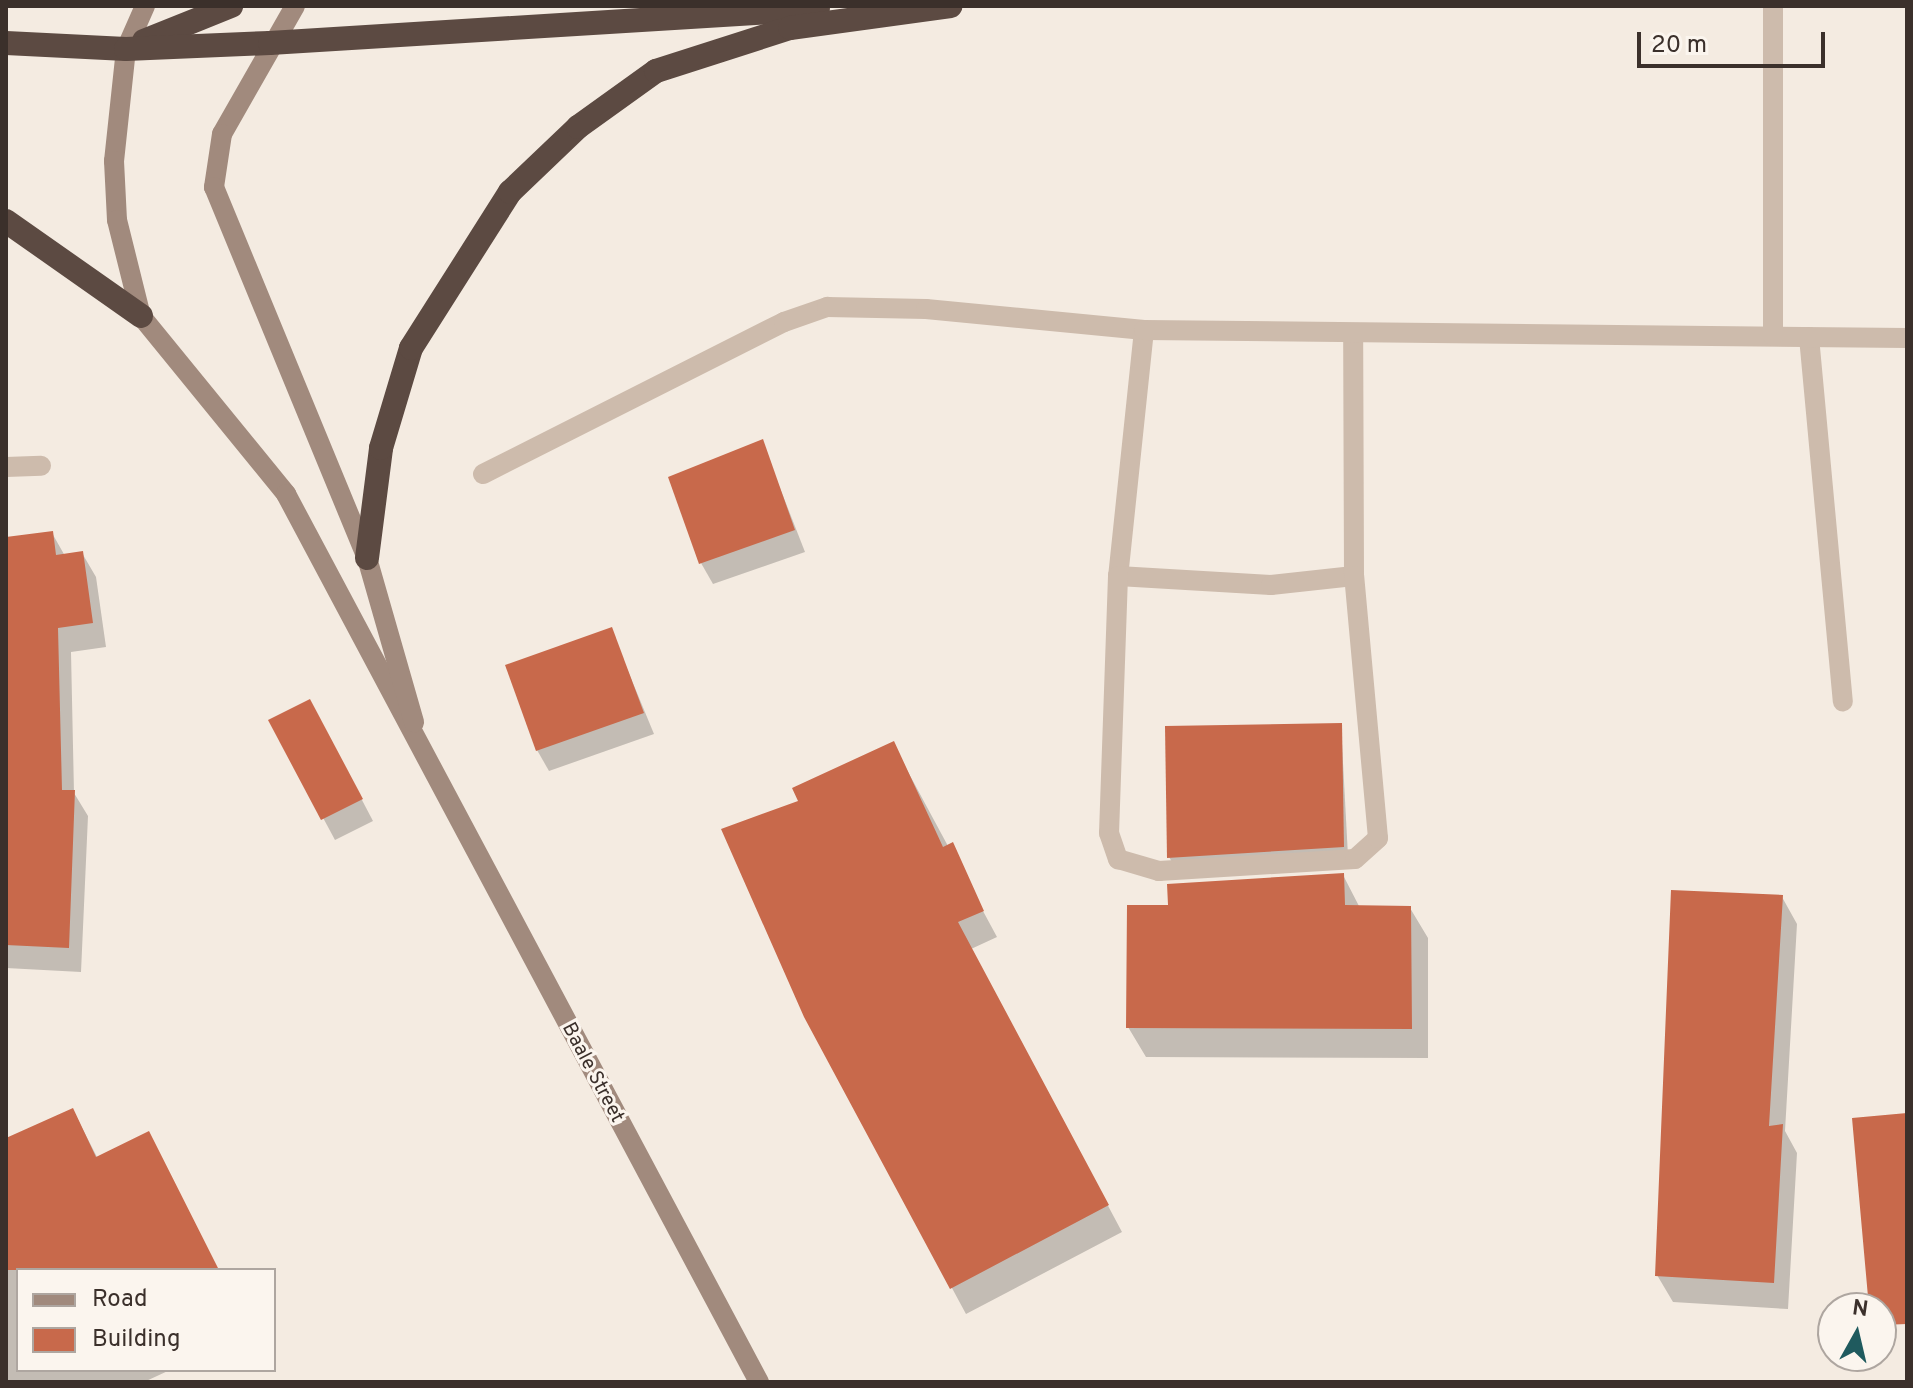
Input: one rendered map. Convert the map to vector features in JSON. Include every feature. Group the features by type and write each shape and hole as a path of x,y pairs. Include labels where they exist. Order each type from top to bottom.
{"highway":[{"path":"126,49 231,6"},
{"path":"6,43 126,49 270,43 873,6"},
{"path":"367,558 381,448 411,348 510,192 578,127 656,71 790,28 951,6"},
{"path":"6,221 141,316"}],"street":[{"path":"145,6 126,49 117,220 141,316 286,494 426,764"},
{"path":"295,6 270,43 222,134 214,187 367,558 426,764"},
{"path":"1773,6 1773,336"},
{"path":"483,474 784,322 827,307 926,309 1144,330 1907,338"},
{"path":"1144,330 1118,576 1109,833 1118,859 1159,871 1355,859 1378,838 1354,576 1353,334"},
{"path":"1809,337 1843,701"},
{"path":"6,467 41,466"},
{"path":"1118,576 1271,585 1354,576"},
{"name":"Baale Street","path":"426,764 759,1382"}],"building":[{"path":"763,439 795,530 699,564 668,477"},
{"path":"53,531 56,555 83,551 93,623 58,628 62,790 75,790 69,948 6,945 6,537"},
{"path":"612,627 644,713 536,751 505,665"},
{"path":"310,699 363,799 321,820 268,720"},
{"path":"1342,723 1344,847 1167,858 1165,726"},
{"path":"894,741 943,847 953,842 984,911 958,922 1109,1205 950,1289 804,1017 721,829 798,801 792,788"},
{"path":"1344,873 1345,905 1411,906 1412,1029 1126,1028 1127,905 1168,905 1167,884"},
{"path":"1671,890 1783,895 1769,1126 1783,1124 1774,1283 1655,1276"},
{"path":"73,1108 96,1157 149,1131 218,1268 6,1270 6,1138"},
{"path":"1907,1113 1907,1324 1897,1324 1897,1292 1868,1292 1852,1118"}]}
